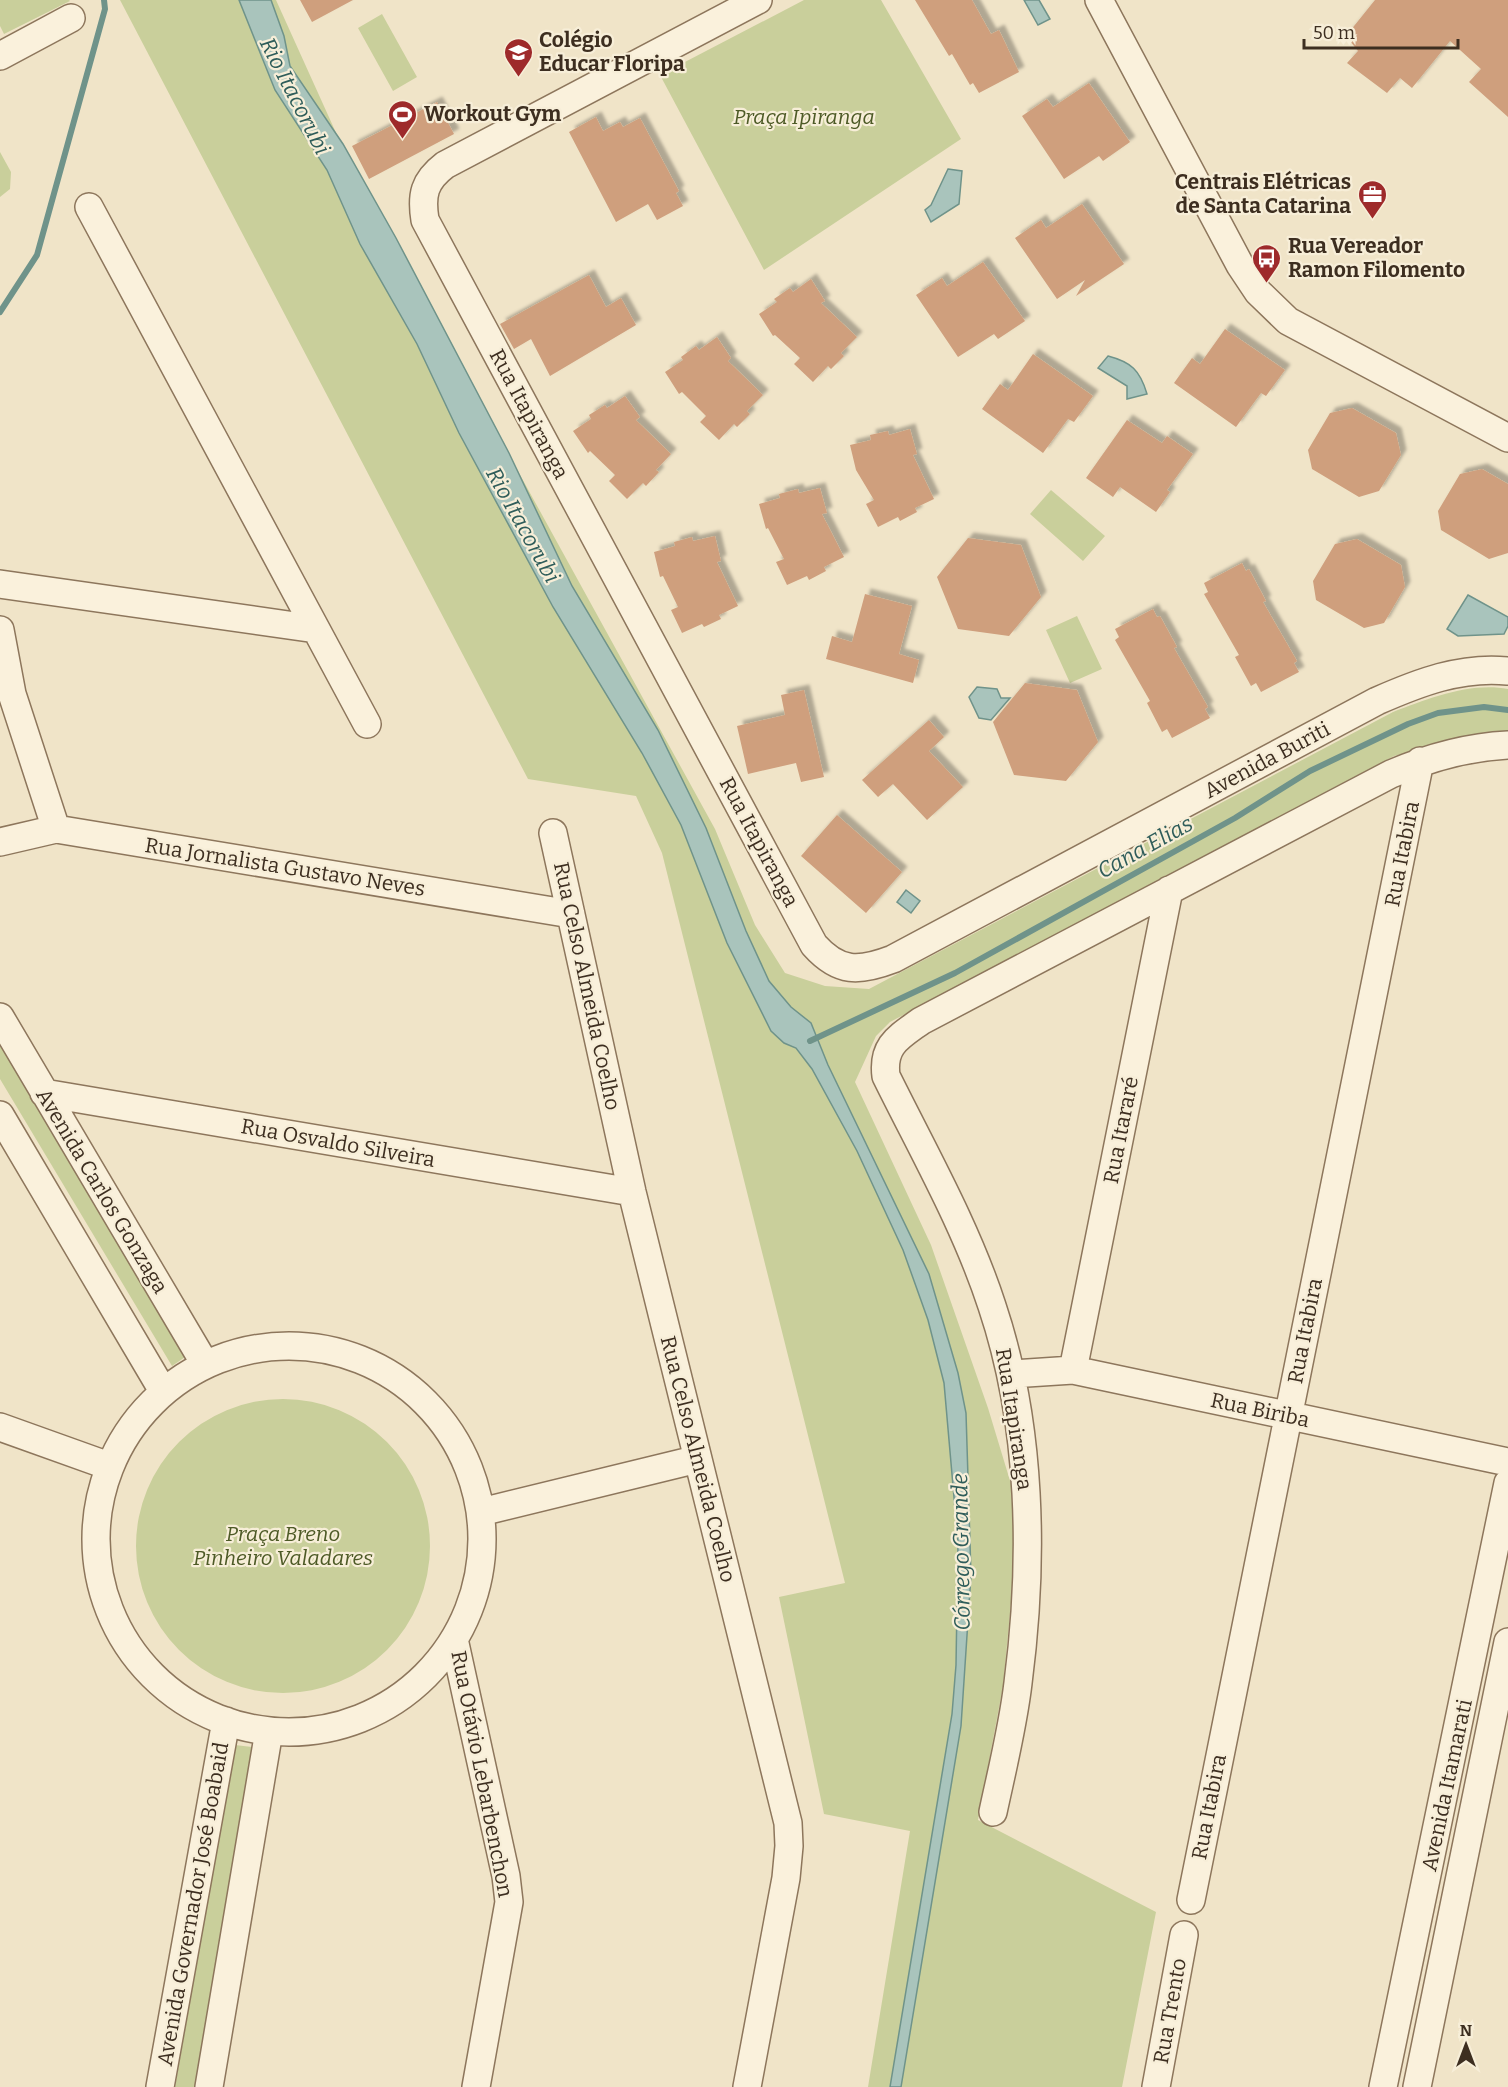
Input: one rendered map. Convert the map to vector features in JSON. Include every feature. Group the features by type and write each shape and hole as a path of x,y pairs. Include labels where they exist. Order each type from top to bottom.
{"street":[{"name":"Rua Itapiranga","path":"758,0 445,165 431,175 424,188 422,203 425,220 814,945 827,959 841,966"},
{"path":"1099,0 1202,176 1254,287 1288,321 1508,438"},
{"path":"0,56 72,18"},
{"path":"89,207 367,724"},
{"path":"0,584 316,629"},
{"path":"0,630 12,694 56,829"},
{"name":"Avenida Buriti","path":"841,966 858,969 894,959 1377,701 1414,685 1456,673 1508,671"},
{"path":"1169,890 1420,761 1487,746 1508,745"},
{"name":"Rua Itabira","path":"1191,1900 1420,761"},
{"name":"Rua Jornalista Gustavo Neves","path":"0,842 56,829 571,914"},
{"name":"Rua Celso Almeida Coelho","path":"553,833 632,1192 788,1823 789,1846 786,1878 747,2087"},
{"name":"Rua Itapiranga","path":"993,1812 1018,1685 1028,1566 1026,1491 1011,1374 992,1306 958,1221 886,1076 884,1062 887,1049 921,1021 1169,890"},
{"name":"Rua Itararé","path":"1073,1370 1169,890"},
{"name":"Avenida Carlos Gonzaga","path":"0,1017 205,1364"},
{"name":"Rua Osvaldo Silveira","path":"44,1093 632,1192"},
{"path":"0,1115 163,1391"},
{"path":"306,1346 357,1357 403,1382 440,1418 467,1462 481,1512 482,1556 473,1599 454,1639 428,1673 394,1701 355,1720 312,1730 268,1731 226,1721 190,1705 158,1682 132,1652 112,1618 99,1581 94,1542 98,1503 109,1466 131,1425 163,1391 205,1364 254,1348 306,1346"},
{"name":"Rua Biriba","path":"1011,1374 1073,1370 1508,1462"},
{"path":"0,1428 109,1466"},
{"path":"481,1512 698,1459"},
{"name":"Avenida Itamarati","path":"1383,2087 1508,1483"},
{"name":"Rua Otávio Lebarbenchon","path":"454,1639 506,1876 509,1902 476,2087"},
{"name":"Avenida Itamarati","path":"1417,2087 1501,1713 1508,1642"},
{"path":"1463,1705 1501,1713"},
{"name":"Avenida Governador José Boabaid","path":"160,2087 226,1721"},
{"path":"209,2087 268,1731"},
{"name":"Rua Trento","path":"1156,2087 1184,1935"},
{"path":"1399,2018 1430,2025"}],"green space":[{"path":"0,0 70,1 4,34 0,26"},
{"path":"120,0 276,0 356,177 715,829 755,925 785,973 825,986 869,989 1393,712 1434,697 1464,690 1493,687 1508,689 1508,735 1447,742 1394,756 890,1022 876,1036 855,1082 931,1245 988,1408 1011,1484 1015,1562 1003,1686 978,1820 1156,1912 1122,2087 868,2087 910,1831 824,1814 779,1597 845,1583 662,853 636,796 528,779"},
{"name":"Praça Ipiranga","path":"804,0 881,0 961,139 764,270 660,75"},
{"path":"382,14 417,77 393,91 358,28"},
{"path":"0,152 11,172 10,189 0,197"},
{"path":"1051,490 1105,536 1083,561 1030,514"},
{"path":"1077,616 1102,669 1070,683 1046,630"},
{"path":"0,1044 188,1355 172,1366 0,1079"},
{"name":"Praça Breno Pinheiro Valadares","path":"283,1399 312,1402 339,1410 365,1424 387,1442 405,1464 419,1490 427,1517 430,1546 427,1575 419,1602 405,1628 387,1650 365,1668 339,1682 312,1690 283,1693 254,1690 227,1682 201,1668 179,1650 161,1628 147,1602 139,1575 136,1546 139,1517 147,1490 161,1464 179,1442 201,1424 227,1410 254,1402"},
{"path":"235,1745 252,1747 197,2087 175,2087"}],"water":[{"path":"239,0 271,0 284,36 290,66 343,144 396,238 509,453 572,586 658,730 706,828 746,931 769,981 791,1007 811,1023 828,1065 929,1274 958,1373 966,1413 971,1575 961,1726 901,2087 890,2087 952,1714 956,1665 958,1543 944,1383 928,1320 903,1250 857,1151 812,1069 796,1048 784,1043 771,1031 727,943 681,825 642,753 553,607 459,433 417,344 360,244 327,170 275,90"},
{"path":"1024,0 1039,0 1050,19 1038,25"},
{"path":"948,169 962,171 959,204 931,222 925,210 931,205"},
{"path":"1108,356 1134,368 1147,394 1127,399 1127,386 1098,368"},
{"path":"1468,595 1508,617 1508,626 1504,634 1458,636 1447,629"},
{"path":"977,687 997,689 1001,698 1010,698 991,720 979,718 969,697"},
{"path":"906,890 920,901 911,913 897,902"}],"building":[{"path":"300,0 353,0 312,22"},
{"path":"915,0 972,0 991,34 999,30 1019,72 979,93 973,83 970,85 952,54 949,56"},
{"path":"1375,0 1508,0 1508,117 1469,82 1481,69 1450,41 1412,88 1400,78 1387,93 1347,63 1358,51 1346,36"},
{"path":"1089,83 1130,142 1103,161 1099,156 1064,179 1022,116 1047,99 1053,107"},
{"name":"Workout Gym","path":"437,102 454,134 369,179 352,146"},
{"path":"596,117 603,131 620,122 623,127 640,118 679,191 676,193 683,206 657,220 648,204 616,222 569,132"},
{"path":"1082,204 1124,264 1076,296 1085,280 1057,299 1015,238 1041,220 1046,228"},
{"path":"983,262 1025,321 998,339 994,334 958,357 916,295 942,278 947,286"},
{"path":"589,275 606,307 621,298 636,325 550,376 531,339 514,349 500,324"},
{"path":"811,279 825,301 821,303 857,337 841,353 844,356 831,369 828,366 813,382 794,364 800,358 775,335 773,336 759,314 777,302 774,299 790,288 793,292"},
{"path":"1225,329 1285,370 1266,396 1261,393 1236,427 1174,383 1192,358 1200,364"},
{"path":"717,337 731,358 728,361 763,395 747,411 750,414 737,427 734,424 719,440 700,422 706,416 682,392 679,394 665,372 683,360 681,357 696,346 699,350"},
{"path":"1033,354 1093,396 1074,422 1068,419 1043,453 982,409 1000,384 1008,390"},
{"path":"625,396 640,417 636,420 671,454 656,470 659,472 646,486 643,483 627,499 609,481 615,475 590,451 588,453 573,431 591,419 589,415 605,405 607,408"},
{"path":"1352,408 1396,433 1401,455 1379,491 1359,497 1312,469 1308,450 1330,413"},
{"path":"1127,420 1162,443 1167,436 1193,454 1167,490 1170,492 1156,512 1120,487 1113,497 1086,478"},
{"path":"910,429 917,454 913,455 934,499 915,508 917,512 900,521 898,517 878,527 866,504 874,500 856,470 850,445 871,440 870,435 888,431 889,435"},
{"path":"1482,469 1508,484 1508,553 1489,559 1441,530 1438,511 1460,474"},
{"path":"820,488 827,513 822,514 844,557 824,567 826,571 809,580 807,576 787,585 776,562 784,559 768,528 766,529 759,504 780,498 779,494 798,489 799,493"},
{"path":"715,536 721,561 717,562 738,606 719,615 721,619 682,633 671,610 678,607 663,576 660,577 654,552 675,546 674,542 692,537 693,541"},
{"path":"968,538 1021,545 1041,597 1009,636 958,629 937,577"},
{"path":"1357,539 1401,565 1405,587 1384,623 1364,628 1316,600 1313,581 1335,544"},
{"path":"1242,563 1246,571 1249,569 1266,601 1263,602 1297,661 1294,663 1299,672 1261,692 1256,683 1251,686 1235,657 1239,655 1204,594 1208,592 1204,583"},
{"path":"865,594 912,606 899,654 919,660 913,683 826,659 832,636 852,642"},
{"path":"1153,609 1157,617 1160,616 1177,647 1174,648 1208,707 1205,709 1210,718 1172,738 1167,729 1162,732 1147,703 1150,701 1115,640 1119,637 1115,629"},
{"path":"1025,683 1077,690 1098,742 1066,781 1014,775 993,722"},
{"path":"804,690 824,777 801,782 796,763 748,774 737,726 785,715 781,695"},
{"path":"929,720 944,737 929,751 963,787 927,820 893,784 878,797 862,780"},
{"path":"837,815 902,872 866,913 801,856"}],"waterway":[{"path":"0,312 37,255 105,9 104,0"},
{"name":"Cana Elias","path":"810,1041 955,973 1235,818 1310,771 1408,724 1438,713 1484,707 1508,710"}],"place":[{"name":"Colégio Educar Floripa","path":"518,78"},
{"name":"Workout Gym","path":"403,140"},
{"name":"Centrais Elétricas de Santa Catarina","path":"1372,220"},
{"name":"Rua Vereador Ramon Filomento","path":"1267,284"}],"water label":[{"name":"Rio Itacorubi","path":"295,96"},
{"name":"Rio Itacorubi","path":"523,525"},
{"name":"Córrego Grande","path":"961,1552"}]}
